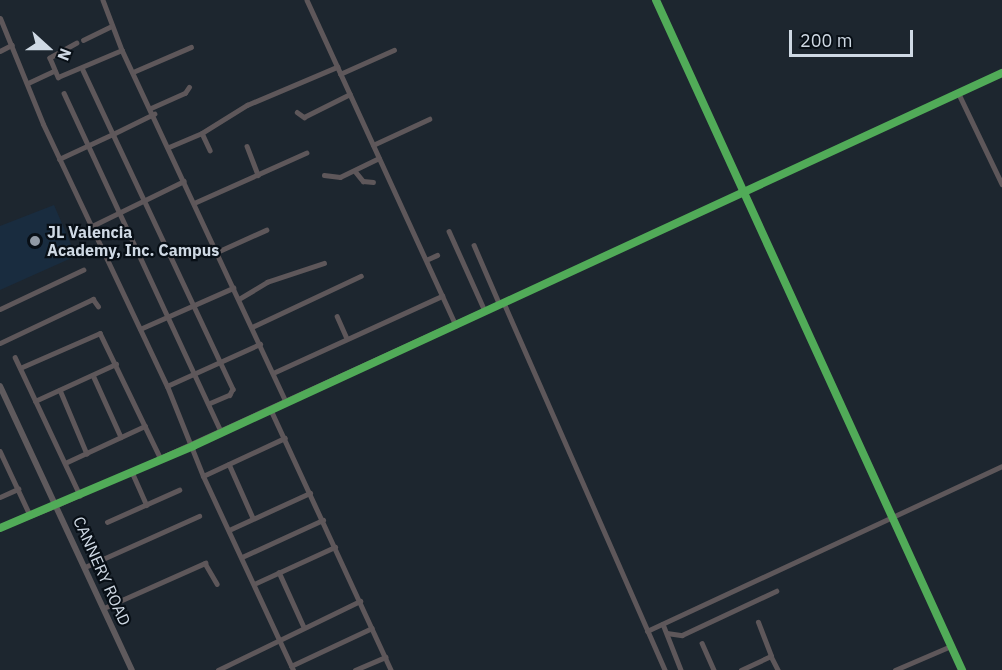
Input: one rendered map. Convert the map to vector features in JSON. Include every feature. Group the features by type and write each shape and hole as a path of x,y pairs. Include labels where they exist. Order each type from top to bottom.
{"main road":[{"name":"CANNERY ROAD","path":"0,386 132,670"}],"street":[{"path":"103,0 122,50 154,114 286,403"},
{"path":"307,0 456,325"},
{"path":"656,0 962,670"},
{"path":"0,18 59,159 167,386 193,446 203,476 292,668 372,628"},
{"path":"83,40 112,26"},
{"path":"77,44 51,56 54,71 63,78 122,50"},
{"path":"0,51 12,45"},
{"path":"133,72 191,47"},
{"path":"340,74 394,50"},
{"path":"169,147 202,133 247,105 337,67"},
{"path":"83,70 233,391 209,404"},
{"path":"28,83 54,71"},
{"path":"0,528 193,446 1002,73"},
{"path":"151,108 185,93 189,87"},
{"path":"958,92 1002,184"},
{"path":"64,93 222,432"},
{"path":"297,112 304,117 350,94"},
{"path":"59,159 154,114"},
{"path":"373,145 429,119"},
{"path":"202,133 210,150"},
{"path":"247,146 258,175"},
{"path":"194,203 306,153"},
{"path":"324,175 340,177 379,158"},
{"path":"355,171 363,181 373,182"},
{"path":"92,226 184,181"},
{"path":"217,252 266,230"},
{"path":"449,231 485,312"},
{"path":"474,245 665,670"},
{"path":"426,260 437,255"},
{"path":"239,299 273,279 324,263"},
{"path":"0,309 83,270"},
{"path":"252,327 361,276"},
{"path":"140,329 192,304 233,288"},
{"path":"273,373 442,296"},
{"path":"0,343 93,299 98,306"},
{"path":"337,316 347,338"},
{"path":"20,368 98,332 116,364 161,459"},
{"path":"167,386 260,344"},
{"path":"15,357 80,495"},
{"path":"36,401 116,364"},
{"path":"93,375 121,437"},
{"path":"60,390 87,454"},
{"path":"271,410 391,670"},
{"path":"65,463 145,426"},
{"path":"203,476 285,438"},
{"path":"0,451 3,463 30,515"},
{"path":"229,464 254,518"},
{"path":"647,631 1002,466"},
{"path":"132,472 147,505"},
{"path":"0,497 18,489"},
{"path":"107,522 179,490"},
{"path":"229,530 310,493"},
{"path":"85,567 199,516"},
{"path":"242,557 323,520"},
{"path":"254,584 335,547"},
{"path":"104,608 205,563 217,584"},
{"path":"279,572 304,627"},
{"path":"667,633 682,635 776,591"},
{"path":"218,670 360,601"},
{"path":"758,622 778,670"},
{"path":"663,624 681,670"},
{"path":"702,643 714,670"},
{"path":"895,670 951,646"},
{"path":"741,670 771,656"},
{"path":"355,670 385,657"}],"shaded area":[{"name":"JL Valencia Academy, Inc. Campus","path":"54,205 76,256 0,290 0,226"}],"cycle path":[{"path":"656,0 962,670"},
{"path":"0,528 193,446 1002,73"}],"place":[{"name":"JL Valencia Academy, Inc. Campus","path":"35,241"}]}
